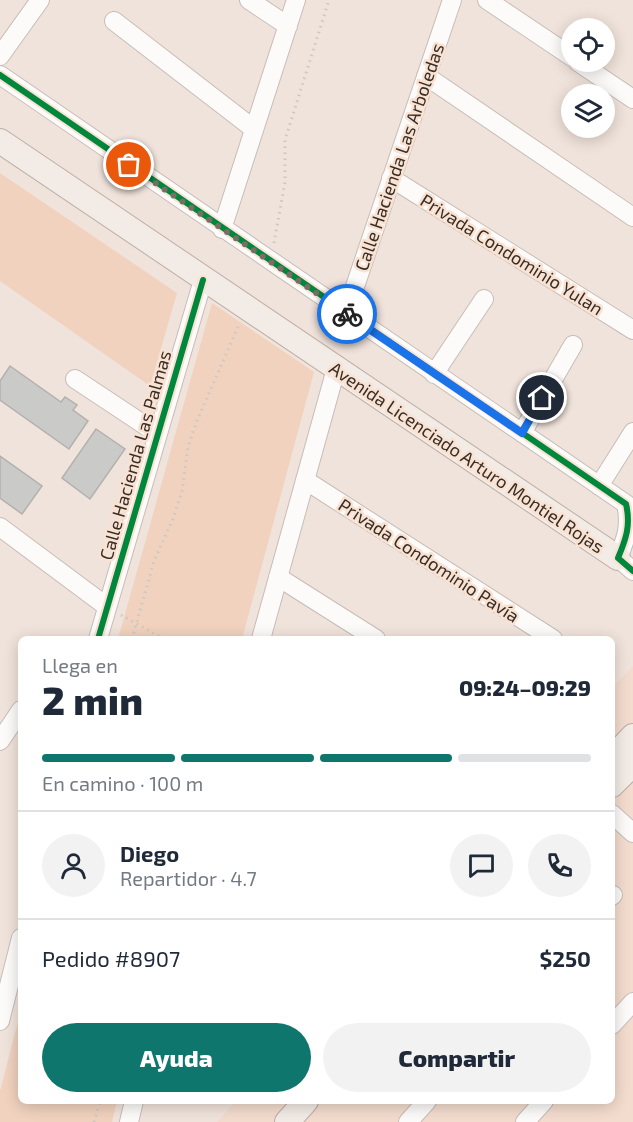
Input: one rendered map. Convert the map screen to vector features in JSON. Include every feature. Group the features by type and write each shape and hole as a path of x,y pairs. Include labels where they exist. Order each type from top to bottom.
{"main road":[{"name":"Avenida Licenciado Arturo Montiel Rojas","path":"0,141 625,564"},
{"path":"615,755 633,736"},
{"path":"615,782 633,764"},
{"path":"272,1122 288,1104"},
{"path":"287,1122 303,1104"}],"street":[{"path":"0,56 40,0"},
{"path":"249,0 288,26"},
{"path":"222,229 296,0"},
{"name":"Calle Hacienda Las Arboledas","path":"346,313 452,0"},
{"path":"487,0 561,50"},
{"path":"114,21 254,129"},
{"path":"593,72 633,99"},
{"name":"Avenida Licenciado Arturo Montiel Rojas","path":"0,75 626,504 630,519 625,564"},
{"path":"426,76 633,217"},
{"name":"Privada Condominio Yulan","path":"392,178 633,330"},
{"name":"Calle Hacienda Las Palmas","path":"99,636 203,280"},
{"path":"434,374 484,299"},
{"path":"522,433 573,345"},
{"path":"262,636 336,369"},
{"path":"75,379 158,434"},
{"path":"599,486 633,432"},
{"name":"Privada Condominio Pavía","path":"305,480 548,636"},
{"path":"0,527 106,606"},
{"path":"279,577 371,636"},
{"path":"0,741 18,714"},
{"path":"615,817 633,833"},
{"path":"0,1021 6,964 18,943"},
{"path":"615,1022 633,1002"},
{"path":"129,1122 133,1104"},
{"path":"408,1122 424,1104"},
{"path":"525,1122 541,1104"}],"path":[{"path":"270,261 285,182 285,140 329,0"},
{"path":"133,636 154,561 179,500 188,447 196,423 246,309"},
{"path":"106,606 159,636"},
{"path":"94,1122 99,1104"}],"shaded area":[{"path":"0,173 177,293 150,386 0,281"},
{"path":"212,303 314,372 243,636 119,636"},
{"path":"633,666 633,1122 217,1122 233,1104 615,1104 615,684"},
{"path":"18,1022 18,1104 116,1104 112,1122 0,1122 0,1091"}],"building":[{"path":"10,366 61,402 65,397 77,405 73,410 88,421 69,449 0,400 0,381"},
{"path":"96,429 125,449 90,499 62,478"},
{"path":"0,456 42,486 22,514 0,498"}],"cycle path":[{"path":"0,75 626,504 627,532 618,558 633,571"},
{"path":"99,636 203,280"}],"way so far":[{"path":"129,165 347,314"}],"route":[{"path":"347,314 522,433 542,398"}]}
